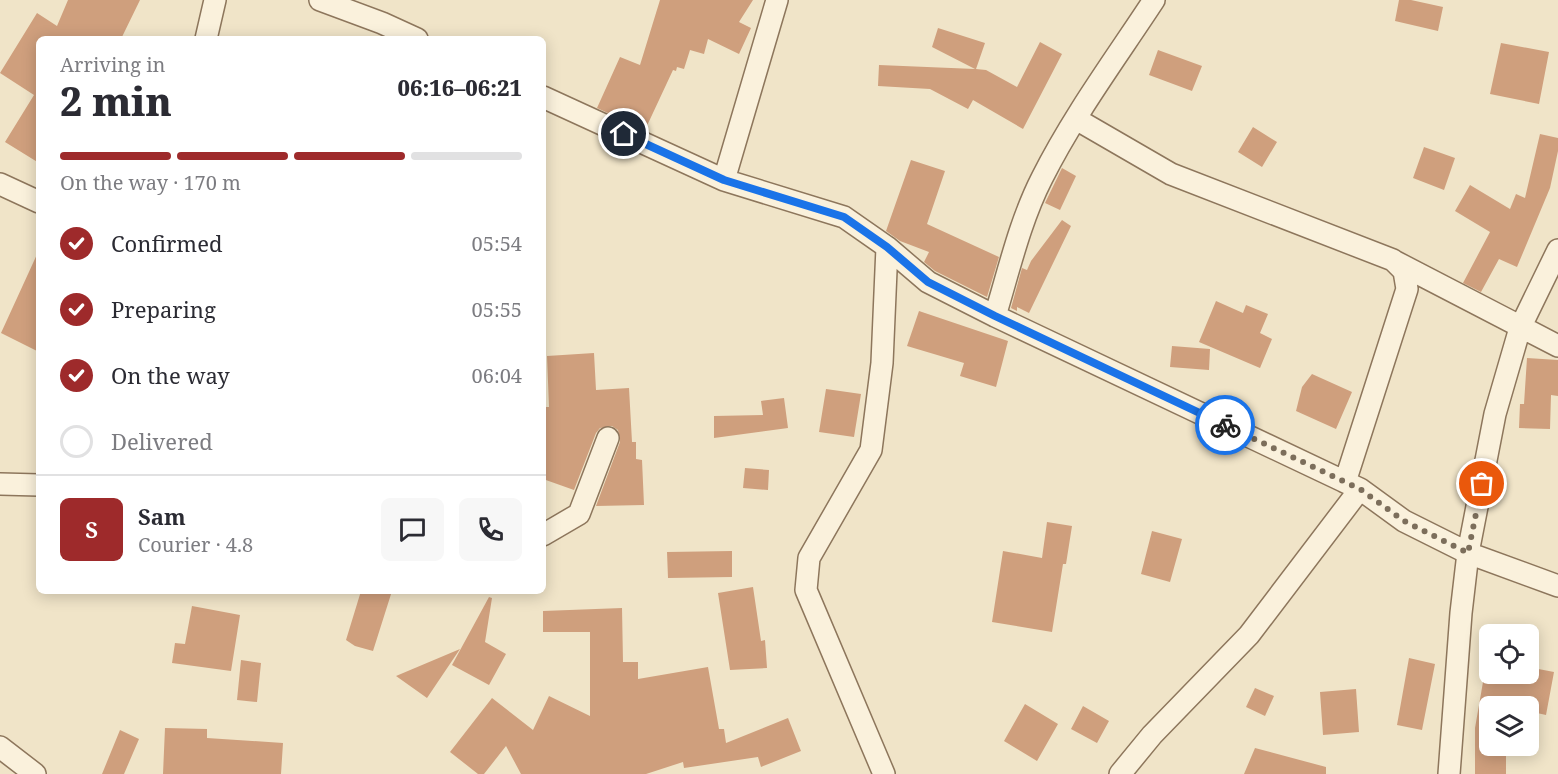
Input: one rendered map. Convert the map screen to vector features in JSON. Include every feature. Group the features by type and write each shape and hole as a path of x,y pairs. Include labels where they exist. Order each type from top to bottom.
{"street":[{"path":"207,36 215,0"},
{"path":"320,0 410,36"},
{"path":"724,180 777,0"},
{"path":"995,316 1022,228 1041,179 1076,119 1154,0"},
{"path":"546,98 724,180 844,217 887,247 928,282 1353,486 1404,521 1468,553 1558,586"},
{"path":"1076,119 1171,174 1393,260 1558,346"},
{"path":"0,184 36,201"},
{"path":"884,774 806,590 809,558 871,450 882,363 887,247"},
{"path":"1449,774 1461,613 1468,553 1495,414 1520,328 1558,250"},
{"path":"1119,774 1152,735 1249,634 1353,486 1407,289 1404,271 1393,260"},
{"path":"546,533 579,514 608,438"},
{"path":"0,484 36,485"},
{"path":"0,747 35,774"}],"building":[{"path":"68,0 140,0 122,36 36,36 36,161 5,142 34,95 0,73 37,13 57,26"},
{"path":"660,0 753,0 739,22 751,28 739,54 708,39 704,54 690,50 684,69 677,67 676,71 673,70 645,130 597,108 620,57 640,65"},
{"path":"1399,0 1411,0 1443,7 1438,31 1395,21"},
{"path":"938,28 985,43 976,69 986,70 1017,87 1040,42 1062,54 1023,129 973,100 968,109 930,89 878,86 879,65 975,69 932,47"},
{"path":"1501,43 1549,52 1539,104 1490,94"},
{"path":"1158,50 1202,66 1192,91 1149,75"},
{"path":"1253,127 1277,142 1262,167 1238,152"},
{"path":"1540,134 1558,138 1558,151 1550,188 1517,267 1499,259 1481,292 1463,283 1490,232 1455,211 1470,185 1510,209 1516,194 1525,198"},
{"path":"1424,147 1455,158 1444,190 1413,178"},
{"path":"911,160 945,171 927,224 999,257 987,297 935,271 924,262 929,252 900,241 886,231"},
{"path":"1062,168 1076,176 1060,210 1045,203"},
{"path":"1062,220 1071,226 1029,313 1017,307 1017,311 1011,308 1022,268 1027,270 1031,261"},
{"path":"36,257 36,350 1,333"},
{"path":"1216,301 1243,313 1246,305 1268,314 1260,333 1272,339 1260,368 1199,342"},
{"path":"919,311 1008,341 996,387 960,376 964,363 907,346"},
{"path":"1172,346 1210,349 1209,370 1170,367"},
{"path":"594,353 596,390 629,388 632,442 636,442 636,459 642,460 644,505 596,506 620,442 618,430 612,426 600,428 596,433 574,490 546,480 546,407 549,407 547,356"},
{"path":"1527,358 1558,360 1558,396 1551,395 1550,429 1519,428 1520,404 1524,404"},
{"path":"1312,374 1352,392 1336,429 1296,411 1302,387"},
{"path":"826,389 861,394 854,437 819,432"},
{"path":"784,398 788,428 714,438 714,416 763,415 761,401"},
{"path":"745,468 769,470 768,490 743,488"},
{"path":"1047,522 1072,526 1052,632 992,622 1003,551 1042,558"},
{"path":"1152,531 1182,539 1170,582 1141,574"},
{"path":"732,551 732,577 668,578 667,552"},
{"path":"753,587 761,641 765,640 767,668 730,670 718,593"},
{"path":"360,594 391,594 373,651 355,646 346,640"},
{"path":"489,597 492,598 485,642 506,654 489,685 452,665"},
{"path":"192,606 240,615 231,671 172,663 175,643 185,644"},
{"path":"622,608 623,662 638,662 638,679 708,667 719,729 724,729 726,743 788,718 801,751 761,767 758,757 684,768 683,762 646,774 521,774 506,746 484,774 478,774 450,752 492,698 533,730 549,696 590,716 590,632 543,632 543,611"},
{"path":"460,649 427,698 396,676"},
{"path":"1409,658 1435,664 1422,730 1397,725"},
{"path":"241,660 261,663 257,702 237,700"},
{"path":"1539,669 1554,672 1546,715 1539,713 1539,696 1481,696 1483,684 1539,684"},
{"path":"1255,688 1274,696 1265,716 1246,707"},
{"path":"1356,689 1359,732 1323,735 1320,692"},
{"path":"1025,704 1058,724 1037,761 1004,741"},
{"path":"1479,705 1479,756 1506,756 1506,774 1475,774 1475,728"},
{"path":"1083,706 1109,721 1097,743 1071,729"},
{"path":"165,728 207,729 207,738 283,743 281,774 163,774"},
{"path":"120,730 139,739 124,774 102,774"},
{"path":"1255,748 1326,767 1326,774 1244,774"}],"way so far":[{"path":"1225,425 1360,489 1404,521 1468,553 1482,484"}],"route":[{"path":"624,134 724,180 844,217 887,247 928,282 1225,425"}]}
